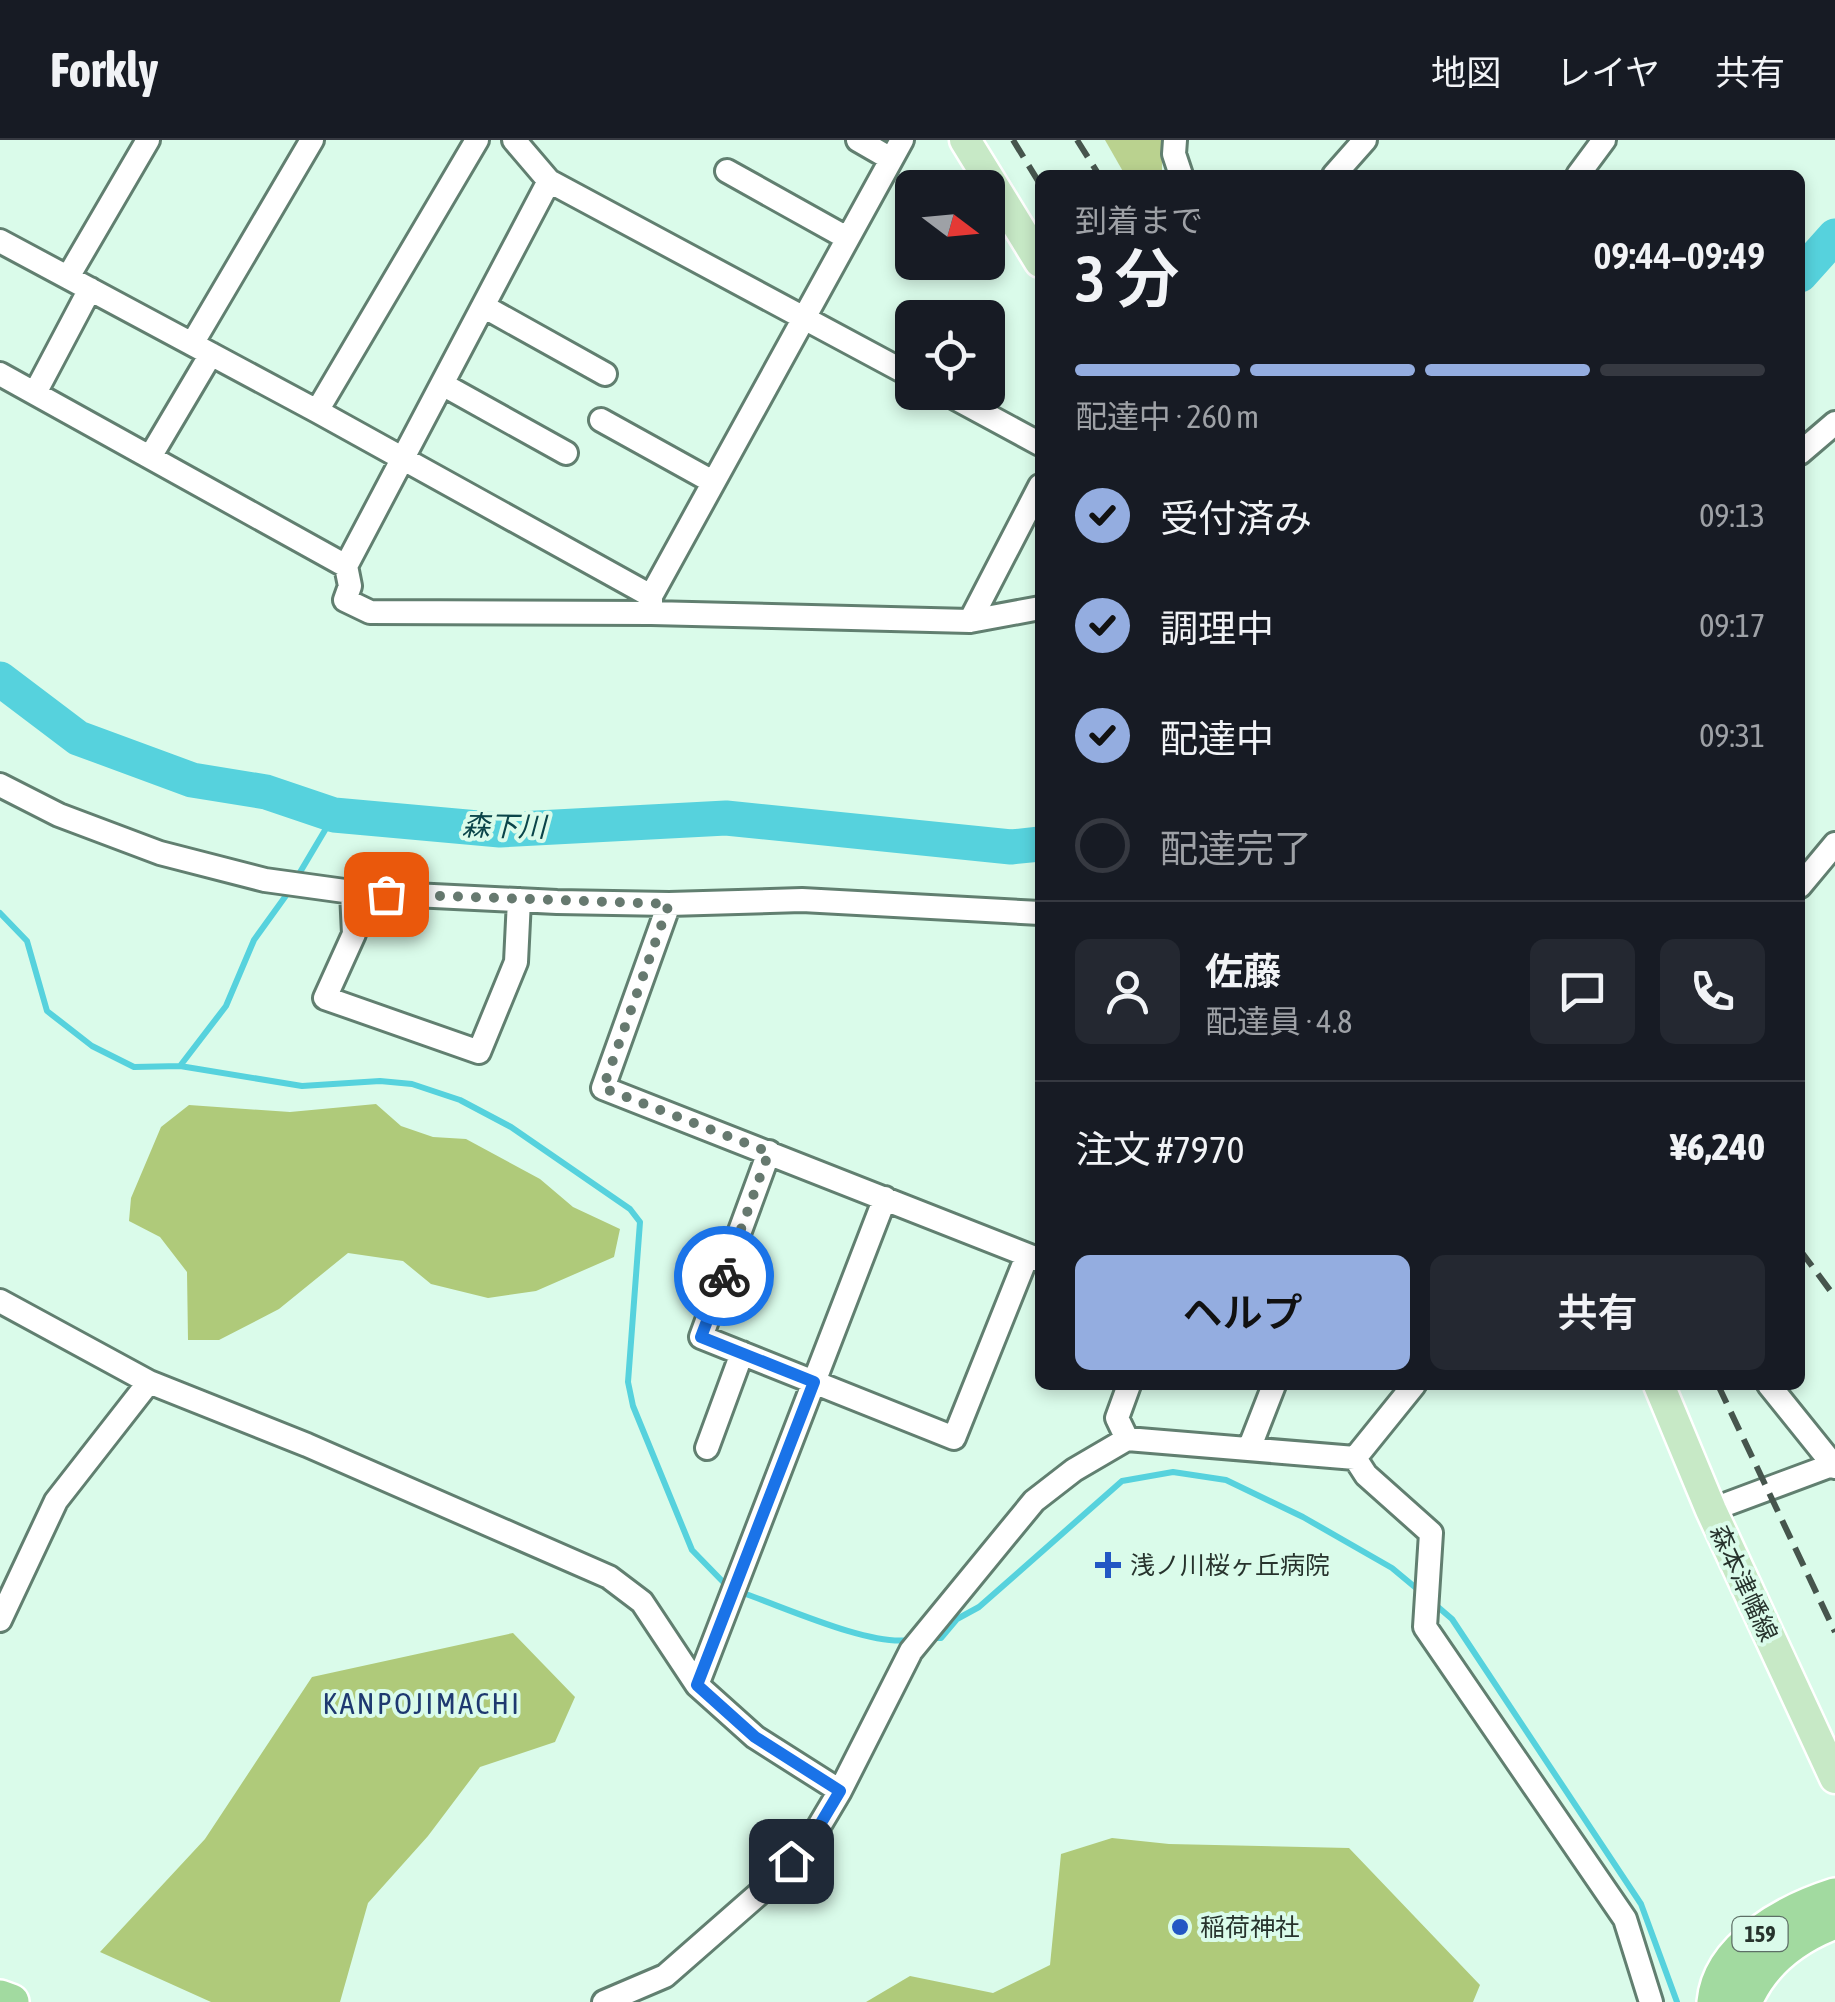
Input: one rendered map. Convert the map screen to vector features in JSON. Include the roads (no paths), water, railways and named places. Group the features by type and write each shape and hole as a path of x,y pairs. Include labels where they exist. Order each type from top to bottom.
{"highway":[{"name":"159","path":"1714,2002 1724,1974 1754,1938 1814,1903 1835,1896"},
{"name":"159","path":"1744,2002 1753,1981 1774,1956 1835,1920"},
{"path":"0,1998 11,2002"}],"main road":[{"path":"964,140 997,187 1035,253"},
{"name":"森本津幡線","path":"1660,1390 1835,1778"}],"street":[{"path":"68,278 148,140"},
{"path":"150,457 201,349 312,140"},
{"path":"317,411 477,140"},
{"path":"514,140 549,181 895,367"},
{"path":"651,605 897,149 858,140"},
{"path":"1174,140 1179,170"},
{"path":"1338,170 1365,140"},
{"path":"1582,170 1604,140"},
{"path":"727,170 848,238"},
{"path":"549,181 346,566 350,586 344,600 370,612 651,605 970,621 1035,609"},
{"path":"0,241 317,411 651,605"},
{"path":"35,393 90,289"},
{"path":"483,306 604,374"},
{"path":"0,374 346,566"},
{"path":"442,384 566,453"},
{"path":"977,410 1035,441"},
{"path":"601,420 714,482"},
{"path":"1805,449 1835,423"},
{"path":"970,621 1035,496"},
{"path":"0,786 60,815 160,853 266,880 352,892 669,904 802,900 1035,913"},
{"path":"1805,880 1835,844"},
{"path":"352,892 354,934 325,998 479,1052 516,962 520,900"},
{"path":"669,904 603,1088 769,1152 1034,1258 954,1438 701,1337 769,1152"},
{"path":"697,1685 885,1198"},
{"path":"0,1301 149,1382 307,1445 610,1577 642,1602 697,1685 755,1737 840,1791"},
{"path":"707,1448 742,1353"},
{"path":"0,1620 56,1501 149,1382"},
{"path":"1126,1439 1117,1418 1128,1390"},
{"path":"1249,1448 1272,1390"},
{"path":"1355,1458 1410,1390"},
{"path":"1711,1510 1834,1466 1774,1390"},
{"path":"604,2002 665,1976 770,1884 812,1838 916,1642 1034,1501 1074,1470 1126,1439 1355,1458"},
{"path":"1355,1458 1366,1475 1431,1533 1425,1626 1625,1920 1651,2002"}],"waterway":[{"name":"森下川","path":"1805,269 1835,236"},
{"name":"森下川","path":"0,679 78,738 192,780 266,792 334,815 500,830 726,818 1011,847 1035,845"},
{"path":"296,879 334,815"},
{"path":"180,1066 226,1006 254,940 290,890"},
{"path":"0,913 27,941 47,1011 92,1046 134,1067 180,1066 302,1086 380,1081 412,1084 460,1100 511,1127 630,1209 640,1222 628,1382 633,1406 692,1550 728,1587"},
{"path":"932,1638 941,1638 957,1619 979,1607 1122,1481 1173,1472 1226,1480 1303,1517 1392,1568 1422,1593"},
{"path":"740,1592 849,1631 909,1640"},
{"path":"1431,1601 1452,1619 1641,1904 1677,2002"}],"railway":[{"path":"1013,140 1035,176"},
{"path":"1077,140 1096,170"},
{"path":"1805,1257 1835,1297"},
{"path":"1720,1390 1835,1632"}],"place":[{"name":"浅ノ川桜ヶ丘病院","path":"1108,1565"},
{"name":"稲荷神社","path":"1180,1927"}],"district":[{"name":"KANPOJIMACHI","path":"422,1704"}]}
